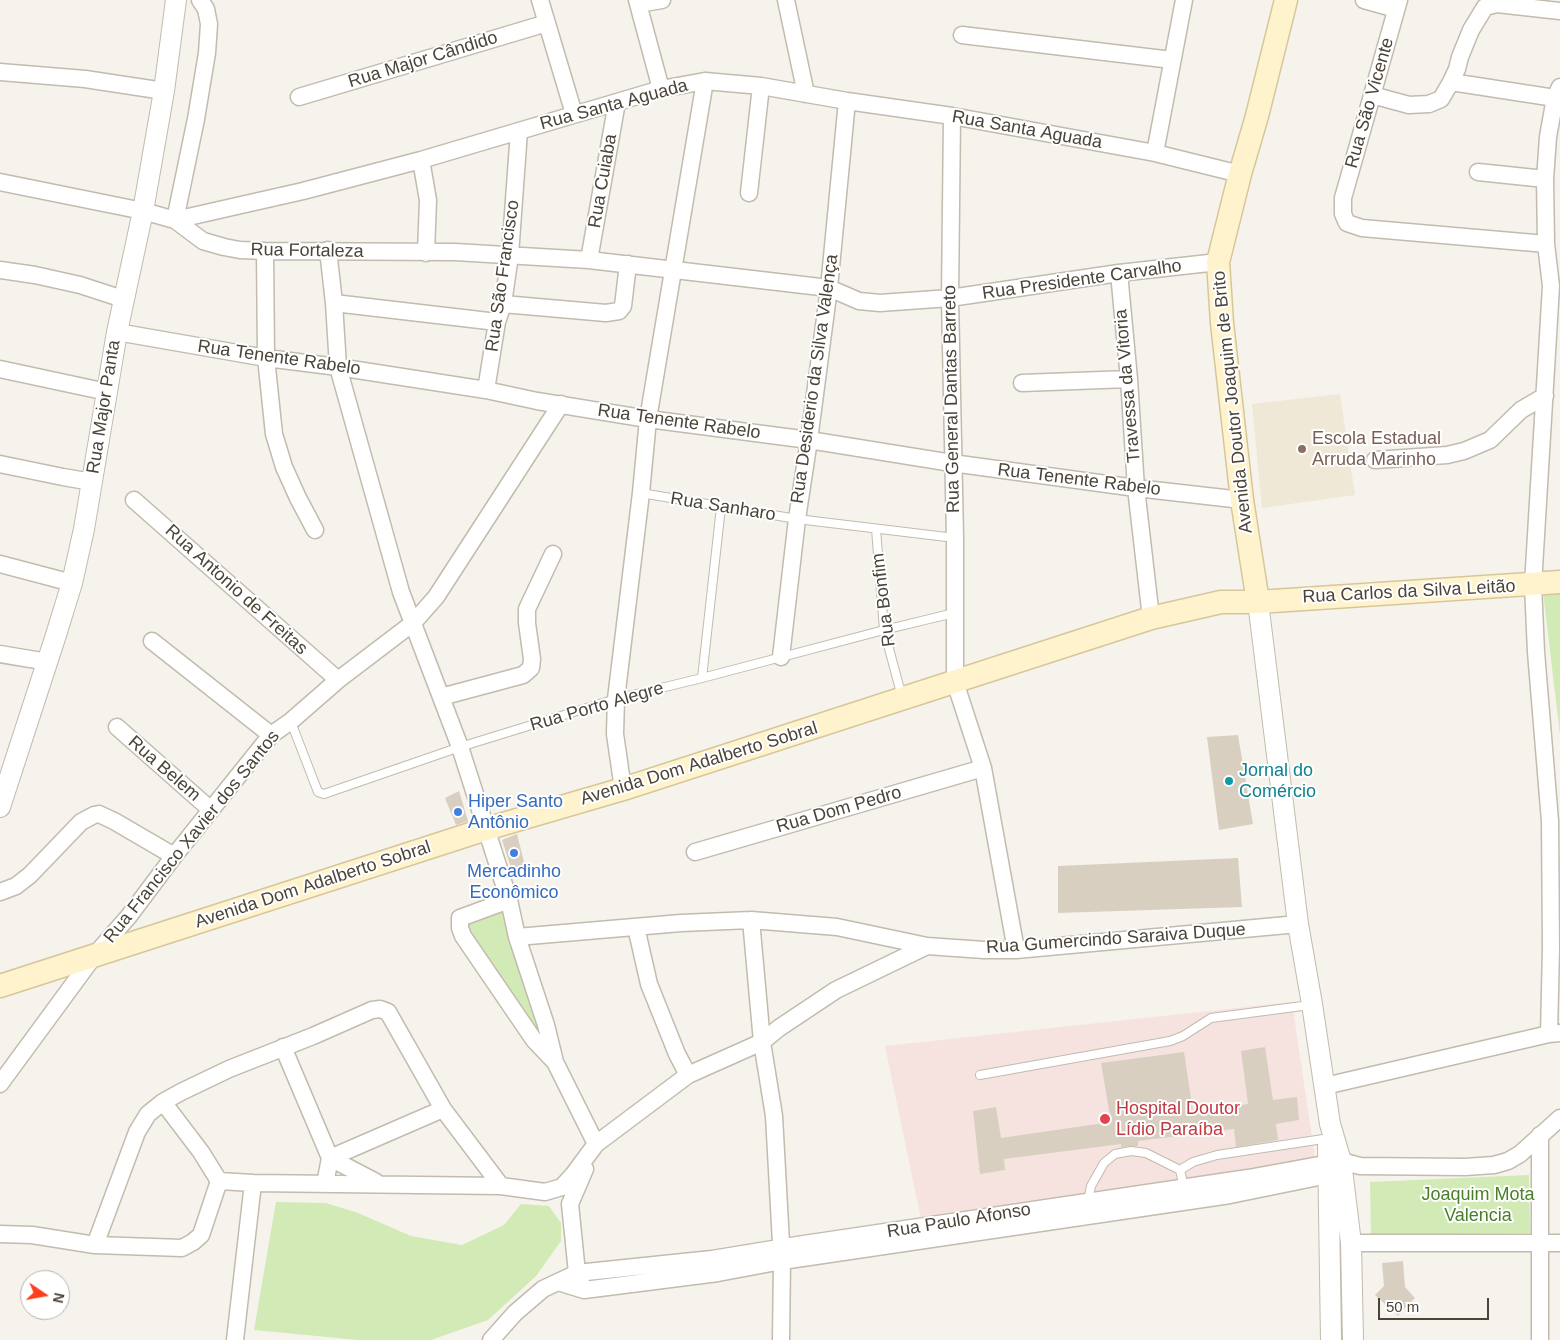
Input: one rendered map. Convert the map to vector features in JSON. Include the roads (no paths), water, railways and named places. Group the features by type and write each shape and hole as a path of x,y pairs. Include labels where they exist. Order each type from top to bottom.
{"main road":[{"name":"Avenida Doutor Joaquim de Brito","path":"1258,602 1242,500 1222,323 1218,262 1286,0"},
{"name":"Rua Carlos da Silva Leitão","path":"1258,602 1560,582"},
{"name":"Avenida Dom Adalberto Sobral","path":"0,986 486,829 624,789 1151,618 1221,602 1258,602"}],"street":[{"name":"Rua Major Panta","path":"0,807 48,662 72,582 84,529 123,299 143,211 164,91 176,0"},
{"path":"175,220 196,120 207,53 209,24 206,8 200,0"},
{"path":"540,0 574,114"},
{"path":"661,89 638,2 662,0"},
{"path":"786,0 806,94"},
{"path":"1155,153 1184,0"},
{"name":"Rua São Vicente","path":"1364,0 1397,4 1343,198 1343,214 1347,223 1362,228 1546,244"},
{"path":"1372,95 1409,105 1429,104 1441,99 1457,70 1471,30 1485,7 1497,4 1560,12"},
{"name":"Rua Major Cândido","path":"299,97 547,23"},
{"path":"962,35 1172,60"},
{"path":"0,72 85,79 164,91"},
{"path":"624,789 615,734 616,699 648,419 705,81"},
{"name":"Rua Santa Aguada","path":"0,182 143,211 175,220 303,191 420,160 661,89 705,81 761,86 846,102 952,116 1155,153 1240,174"},
{"path":"1325,1086 1555,1034 1550,821 1536,652 1534,585 1550,286 1546,244 1545,179 1548,137 1558,92 1451,82"},
{"path":"749,193 761,86"},
{"name":"Rua Cuiaba","path":"589,260 617,102"},
{"name":"Rua Desiderio da Silva Valença","path":"781,657 796,519 809,440 829,288 846,102"},
{"name":"Rua General Dantas Barreto","path":"952,116 950,298 955,538 955,682 983,768 1016,950"},
{"name":"Rua São Francisco","path":"486,390 497,322 503,304 510,255 520,131"},
{"path":"420,160 428,200 426,253"},
{"path":"1478,172 1545,179"},
{"name":"Rua Fortaleza","path":"175,220 203,241 240,250 455,252 589,260 829,288"},
{"path":"265,250 266,358 274,434 284,467 315,530"},
{"path":"328,250 338,367 401,592 460,747 509,900 517,937 546,1024 555,1062 596,1144 570,1204 577,1273 584,1290"},
{"name":"Rua Presidente Carvalho","path":"829,288 859,301 880,303 950,298 1119,272 1218,262"},
{"path":"503,304 606,313 619,311 623,306 628,264"},
{"path":"0,270 35,275 80,285 123,299"},
{"name":"Travessa da Vitoria","path":"1119,272 1130,380 1136,488 1151,618"},
{"path":"334,303 497,322"},
{"name":"Rua Tenente Rabelo","path":"117,332 266,358 486,390 537,401 648,419 809,440 952,463 1136,488 1242,500"},
{"path":"0,369 107,392"},
{"path":"1022,383 1130,380"},
{"path":"1375,460 1447,456 1464,451 1490,440 1521,410 1545,396"},
{"name":"Rua Francisco Xavier dos Santos","path":"0,1084 94,956 129,916 174,856 272,736 291,722 338,680 413,624 436,598 561,404"},
{"path":"0,464 92,482"},
{"name":"Rua Antonio de Freitas","path":"134,500 338,680"},
{"path":"441,696 523,675 531,668 532,659 527,609 553,554"},
{"path":"0,564 72,582"},
{"path":"1258,602 1298,924 1331,1133 1340,1168 1351,1243 1347,1339"},
{"path":"152,641 272,736"},
{"path":"0,654 48,662"},
{"name":"Rua Belem","path":"117,728 212,810"},
{"name":"Rua Dom Pedro","path":"695,852 983,768"},
{"path":"0,892 16,886 30,875 81,822 94,815 99,814 174,856"},
{"path":"509,900 460,918 460,928 463,936 534,1040 555,1062"},
{"path":"750,920 762,1042 774,1116 781,1254 781,1340"},
{"name":"Rua Gumercindo Saraiva Duque","path":"517,937 681,923 750,920 837,927 927,946 1016,950 1298,924"},
{"path":"636,927 649,984 688,1075"},
{"path":"219,1181 501,1186 545,1192 562,1187 573,1176 596,1144 688,1075 762,1042 779,1028 836,990 927,946"},
{"path":"95,1245 137,1132 148,1114 163,1102 229,1069 313,1036 372,1010 380,1009 388,1012 443,1109 501,1186"},
{"path":"283,1047 330,1158 325,1184"},
{"path":"163,1102 201,1152 219,1181"},
{"path":"330,1158 443,1109"},
{"name":"Rua Paulo Afonso","path":"491,1340 515,1313 543,1289 577,1273 781,1254 841,1246 1185,1194 1248,1178 1340,1168 1494,1165 1508,1161 1520,1154 1560,1118"},
{"path":"1540,1135 1540,1340"},
{"path":"330,1158 380,1184"},
{"path":"1331,1340 1340,1168"},
{"path":"0,1234 32,1235 95,1245 182,1248 201,1235 219,1181"},
{"path":"235,1340 253,1183"},
{"name":"Rua Paulo Afonso","path":"1059,1213 1088,1201 1185,1194"},
{"path":"1351,1243 1560,1243"},
{"name":"Rua Paulo Afonso","path":"584,1290 718,1273 781,1254"},
{"path":"558,1282 584,1290"}],"lane":[{"name":"Rua Sanharo","path":"641,493 796,519 955,538"},
{"path":"702,678 720,507"},
{"name":"Rua Bonfim","path":"876,529 884,630 903,699"},
{"name":"Rua Porto Alegre","path":"291,722 318,792 324,794 460,747 616,699 954,613"},
{"path":"980,1075 1170,1041 1183,1036 1211,1018 1312,1004"},
{"path":"1180,1170 1193,1162 1217,1155 1331,1133"},
{"path":"1088,1201 1091,1186 1104,1164 1115,1154 1130,1150 1146,1153 1180,1170"},
{"path":"1180,1170 1185,1194"}],"place":[{"name":"Escola Estadual Arruda Marinho","path":"1302,449"},
{"name":"Jornal do Comércio","path":"1229,781"},
{"name":"Hiper Santo Antônio","path":"458,812"},
{"name":"Mercadinho Econômico","path":"514,853"},
{"name":"Hospital Doutor Lídio Paraíba","path":"1105,1119"}],"park label":[{"name":"Joaquim Mota Valencia","path":"1478,1205"}]}
